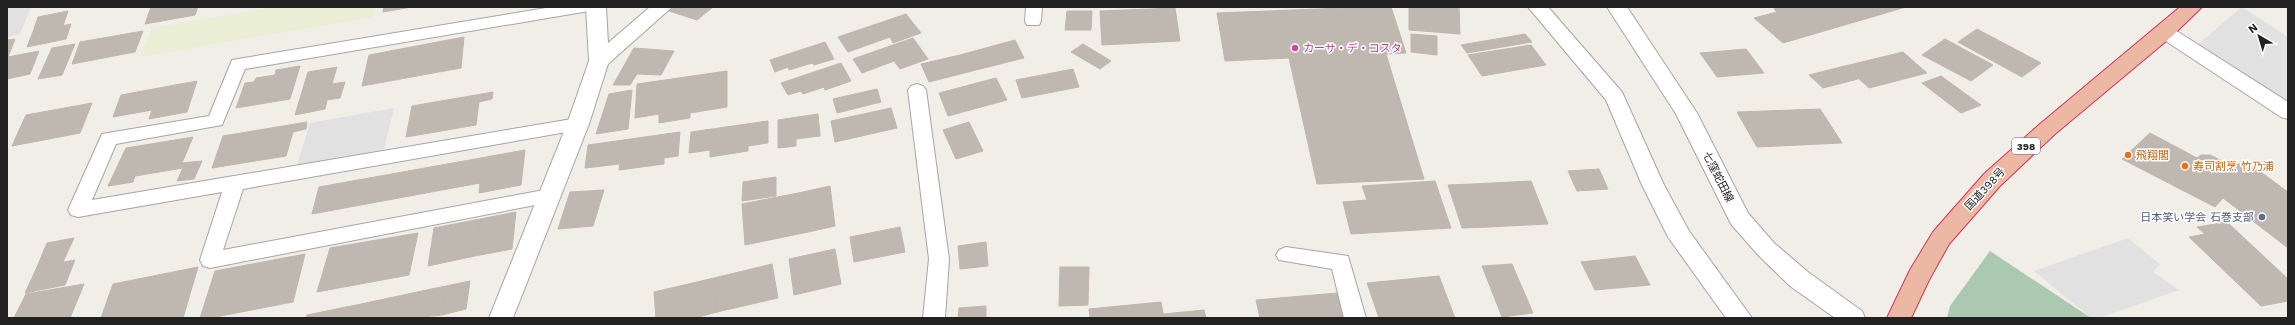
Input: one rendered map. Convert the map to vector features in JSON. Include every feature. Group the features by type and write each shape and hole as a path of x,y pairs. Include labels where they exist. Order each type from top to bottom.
{"highway":[{"name":"国道398号","path":"1899,318 1917,277 1938,241 1983,188 2025,146 2165,32 2192,7"}],"street":[{"path":"501,318 578,124 599,61 596,7"},
{"path":"599,61 662,7"},
{"path":"1538,7 1616,97 1653,185 1680,237 1740,318"},
{"name":"七窪蛇田線","path":"1617,7 1686,113 1739,218 1766,249 1799,279 1853,318"},
{"path":"2165,32 2288,112"}],"lane":[{"path":"578,124 78,210 109,139 216,121 238,64 583,7"},
{"path":"917,90 939,259 934,318"},
{"path":"236,182 210,260 549,196"},
{"path":"1286,255 1341,262 1355,318"}],"green space":[{"path":"275,7 375,7 373,17 140,57 152,28"},
{"path":"1990,251 2091,318 1947,318 1950,306"}],"shaded area":[{"path":"7,7 31,7 20,34 7,37"},
{"path":"2242,7 2288,37 2288,107 2195,47"},
{"path":"394,108 384,150 297,165 310,123"},
{"path":"2128,238 2160,264 2153,272 2179,290 2099,318 2091,318 2034,271"}],"building":[{"path":"151,7 198,7 195,15 145,24"},
{"path":"384,7 412,7 383,12"},
{"path":"674,7 713,7 697,20 669,11"},
{"path":"1391,7 1406,53 1386,54 1424,179 1317,184 1289,58 1225,61 1217,13"},
{"path":"1409,7 1459,7 1460,34 1409,30"},
{"path":"1781,7 1906,7 1783,43 1754,18 1777,12 1774,9"},
{"path":"1175,8 1180,41 1102,45 1100,11"},
{"path":"68,11 63,26 33,32 38,17"},
{"path":"1067,11 1092,11 1091,30 1065,30"},
{"path":"906,14 921,33 893,43 890,37 848,52 838,37"},
{"path":"71,24 66,39 27,47 33,32"},
{"path":"1977,29 2041,63 2022,77 1958,42"},
{"path":"143,31 135,52 72,64 80,42"},
{"path":"1411,34 1437,36 1437,55 1411,52"},
{"path":"1525,34 1532,42 1467,53 1461,45"},
{"path":"464,37 461,68 362,86 369,55"},
{"path":"913,38 928,59 900,69 894,61 862,73 853,59"},
{"path":"15,39 8,57 39,51 30,74 7,79 7,40"},
{"path":"1945,39 1993,65 1971,81 1922,55"},
{"path":"1015,40 1024,58 968,72 960,55"},
{"path":"825,42 834,59 814,65 812,63 789,70 788,67 775,72 770,60"},
{"path":"75,44 62,75 38,79 52,48"},
{"path":"1083,44 1111,61 1100,69 1071,52"},
{"path":"1531,45 1546,65 1482,76 1468,55"},
{"path":"634,48 674,51 661,75 637,74 630,85 613,85"},
{"path":"1746,49 1764,73 1717,77 1700,53"},
{"path":"1903,52 1927,73 1869,88 1845,66"},
{"path":"960,55 968,72 929,82 921,64"},
{"path":"841,63 851,81 825,90 824,87 803,94 801,91 788,95 781,83"},
{"path":"300,66 290,99 236,108 245,83 254,82 256,78 275,75 276,70"},
{"path":"1845,66 1858,79 1823,88 1809,75"},
{"path":"337,67 332,84 345,82 340,98 327,100 325,109 295,115 308,72"},
{"path":"1073,69 1079,87 1022,98 1016,80"},
{"path":"727,71 727,107 690,113 690,118 659,123 659,114 635,118 637,84"},
{"path":"1941,76 1981,105 1961,113 1922,83"},
{"path":"996,78 1007,100 948,116 939,93"},
{"path":"197,81 187,112 149,119 152,110 113,117 121,95"},
{"path":"877,89 881,102 837,113 833,99"},
{"path":"632,90 628,129 596,134 609,94"},
{"path":"493,92 492,99 479,102 476,125 406,137 412,106"},
{"path":"92,103 80,133 12,146 26,115"},
{"path":"891,108 897,128 835,142 831,121"},
{"path":"1820,109 1842,143 1757,147 1737,112"},
{"path":"818,114 820,136 796,139 796,146 778,148 778,120"},
{"path":"768,121 768,143 748,146 748,151 710,157 710,150 689,153 691,132"},
{"path":"307,122 306,129 293,132 286,156 212,168 223,136"},
{"path":"969,122 983,151 956,159 943,130"},
{"path":"680,132 678,156 664,158 664,164 619,170 620,164 585,168 588,145"},
{"path":"2150,133 2197,158 2201,155 2210,155 2230,165 2239,164 2258,170 2288,192 2288,248 2223,198 2215,207 2122,159"},
{"path":"193,137 182,163 202,161 194,179 177,181 183,168 135,176 133,182 108,186 126,148"},
{"path":"525,150 521,185 479,193 480,183 312,214 319,187"},
{"path":"1599,169 1608,189 1577,191 1568,171"},
{"path":"776,177 776,196 742,201 743,182"},
{"path":"1435,181 1451,228 1351,234 1343,202 1367,200 1362,186"},
{"path":"1531,181 1548,224 1488,227 1472,184"},
{"path":"1472,184 1488,227 1462,228 1448,185"},
{"path":"830,186 835,226 808,232 803,192"},
{"path":"604,190 593,226 558,229 570,192"},
{"path":"803,192 808,232 745,245 742,204"},
{"path":"516,212 512,249 475,256 480,219"},
{"path":"480,219 475,256 428,266 434,228"},
{"path":"2227,222 2288,279 2288,301 2261,306 2189,237 2205,234 2197,227"},
{"path":"900,227 905,252 854,262 850,237"},
{"path":"418,233 409,275 317,292 330,248"},
{"path":"74,238 63,262 37,267 47,243"},
{"path":"986,242 988,266 960,269 958,246"},
{"path":"835,249 841,284 794,295 789,259"},
{"path":"305,254 293,302 210,318 200,318 215,271"},
{"path":"1635,256 1650,285 1595,290 1581,262"},
{"path":"75,260 65,285 25,293 37,267"},
{"path":"772,264 778,298 717,312 714,278"},
{"path":"1512,264 1533,313 1502,317 1482,266"},
{"path":"198,267 183,318 161,318 161,316 152,318 101,318 113,284"},
{"path":"1060,267 1089,267 1088,305 1059,306"},
{"path":"1439,276 1455,318 1379,318 1367,283"},
{"path":"714,278 717,312 695,318 656,318 654,292"},
{"path":"470,281 466,309 442,315 446,286"},
{"path":"84,284 70,318 14,318 26,294"},
{"path":"446,286 442,315 413,318 417,292"},
{"path":"417,292 413,318 390,318 394,297"},
{"path":"1337,293 1344,318 1260,318 1256,300"},
{"path":"394,297 390,318 358,318 361,304"},
{"path":"1161,302 1164,318 1090,318 1089,309"},
{"path":"361,304 358,318 306,318 307,315"},
{"path":"986,306 986,318 958,318 959,308"},
{"path":"1204,310 1206,318 1164,318 1163,314"}],"place":[{"name":"カーサ・デ・コスタ","path":"1295,48"},
{"name":"飛翔閣","path":"2128,155"},
{"name":"寿司割烹 竹乃浦","path":"2185,166"},
{"name":"日本笑い学会 石巻支部","path":"2262,217"}]}
